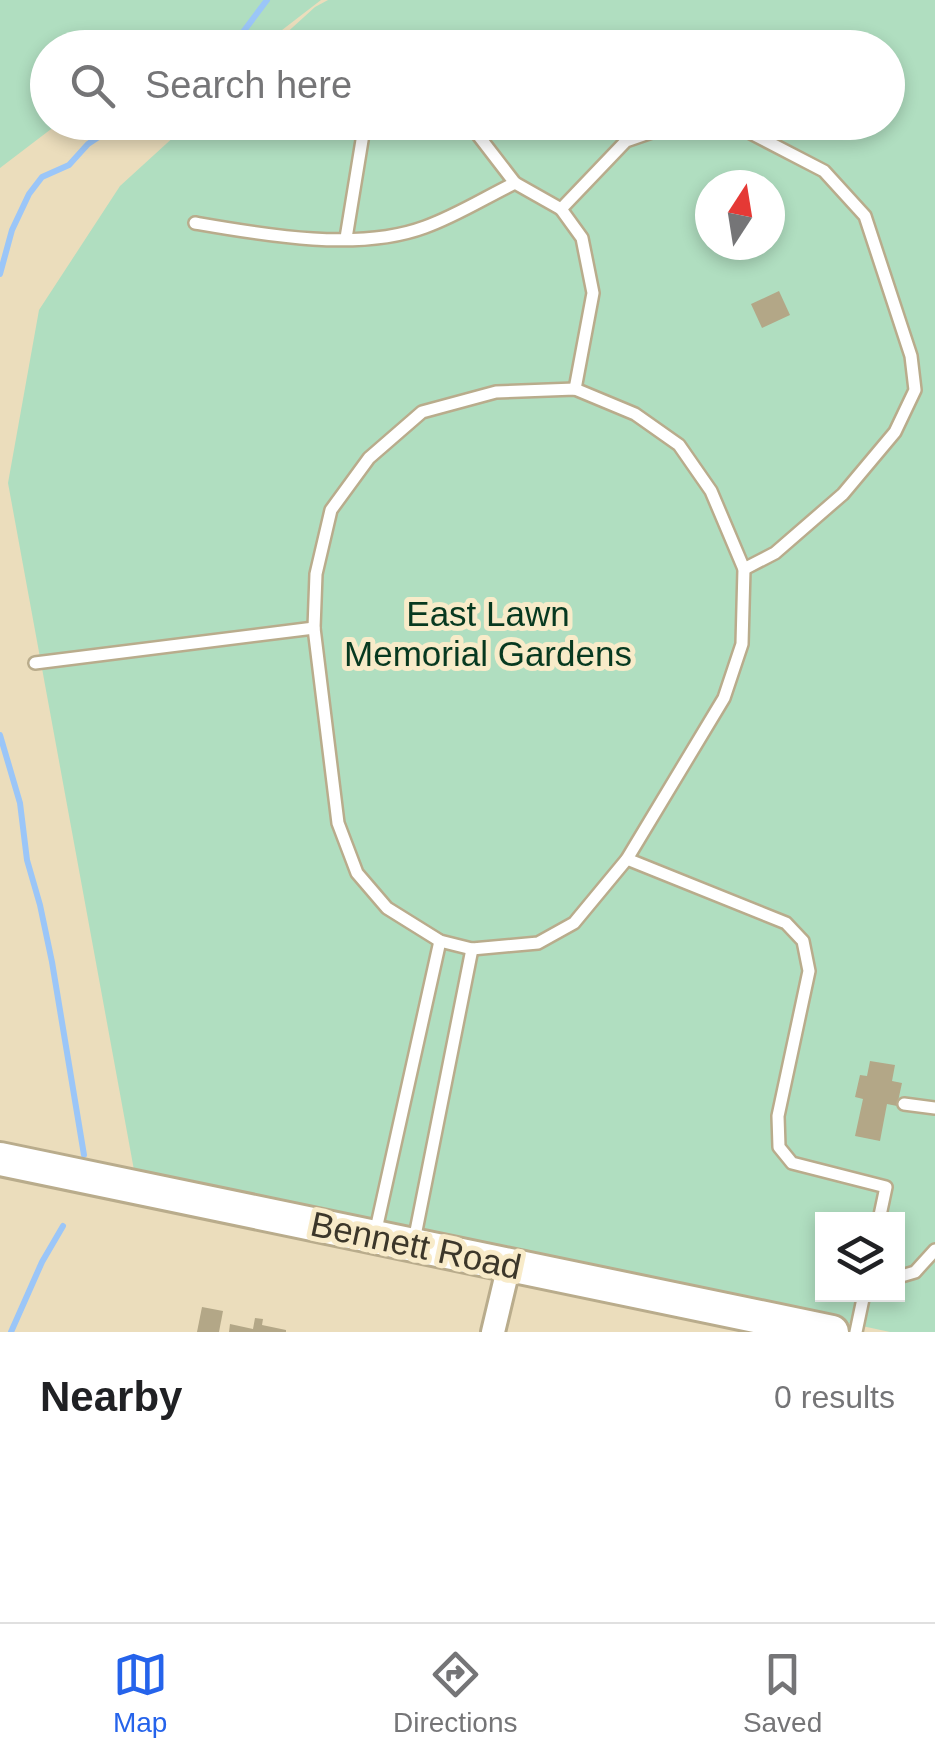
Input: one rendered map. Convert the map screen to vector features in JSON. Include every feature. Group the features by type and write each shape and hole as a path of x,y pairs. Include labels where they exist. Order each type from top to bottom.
{"street":[{"name":"Bennett Road","path":"0,1159 832,1332"},
{"path":"493,1332 508,1264"}],"lane":[{"path":"346,238 362,140"},
{"path":"482,140 515,183 561,210 582,238 593,293 576,389"},
{"path":"561,210 626,140"},
{"path":"744,569 775,552 843,494 895,432 915,390 911,356 865,216 824,171 763,140"},
{"path":"196,224 275,237 372,240 424,228 515,183"},
{"path":"576,389 635,414 679,446 711,491 744,569 742,644 724,698 627,859 574,923 538,943 472,949 440,941 387,908 357,873 338,823 314,628 316,574 330,510 368,458 422,412 496,392 576,389"},
{"path":"35,664 314,628"},
{"path":"627,859 786,923 803,941 809,971 778,1116 779,1147 792,1163 886,1188 881,1212"},
{"path":"375,1236 440,941"},
{"path":"413,1245 472,949"},
{"path":"904,1104 935,1108"},
{"path":"905,1275 916,1272 935,1250"},
{"path":"856,1332 862,1302"}],"green space":[{"path":"0,0 321,0 282,30 30,30 30,140 37,140 0,168"},
{"name":"East Lawn Memorial Gardens","path":"328,0 935,0 935,1332 890,1332 134,1170 8,483 39,310 120,186 170,140 905,140 905,30 290,30"}],"building":[{"path":"779,291 790,315 762,328 751,304"},
{"path":"870,1061 895,1065 892,1081 902,1083 897,1106 887,1104 880,1141 855,1136 863,1099 855,1097 860,1075 867,1076"},
{"path":"202,1307 223,1311 219,1332 197,1332"},
{"path":"255,1318 263,1319 262,1325 286,1332 229,1332 230,1324 253,1329"}],"waterway":[{"path":"244,30 267,0"},
{"path":"0,274 12,230 29,194 42,177 69,165 94,140"},
{"path":"0,735 20,803 27,860 52,962 84,1155"},
{"path":"11,1332 63,1226"}]}
